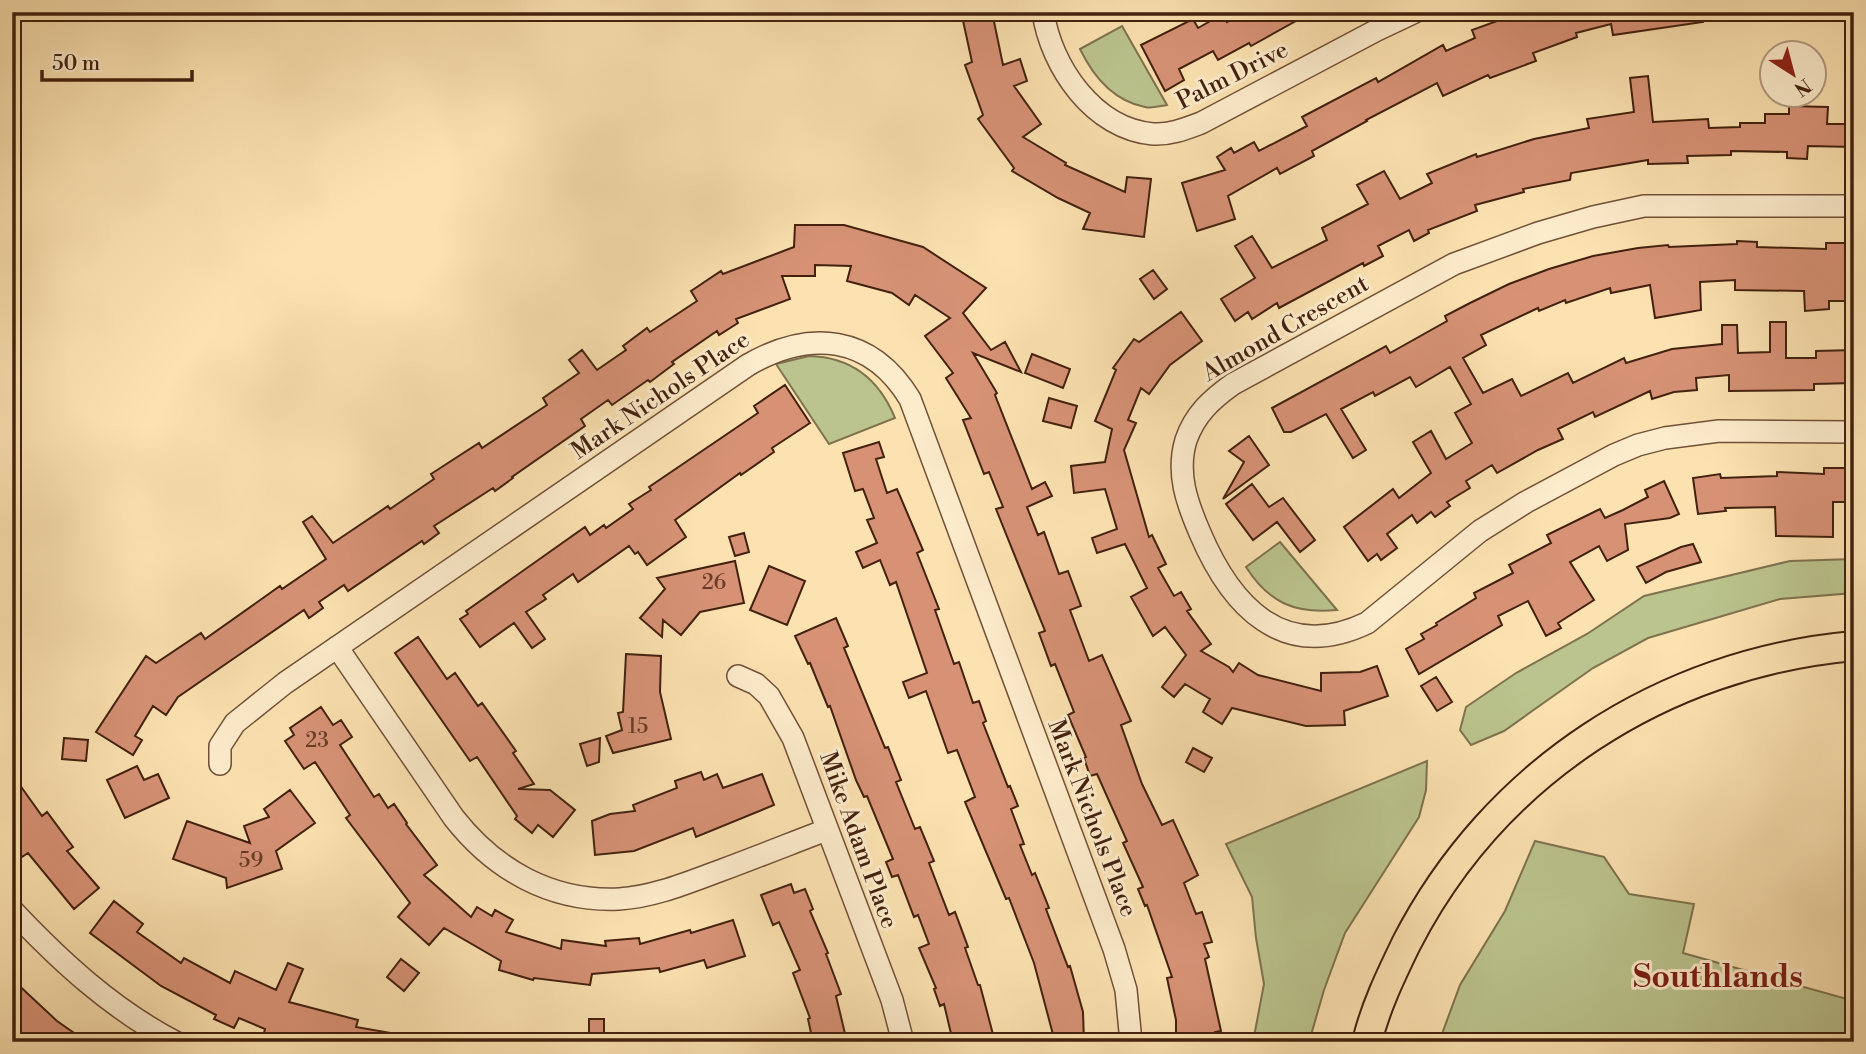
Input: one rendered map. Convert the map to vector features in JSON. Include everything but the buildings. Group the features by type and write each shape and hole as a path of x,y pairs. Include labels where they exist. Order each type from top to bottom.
{"main road":[{"path":"1367,1042 1370,1027 1394,968 1421,916 1458,860 1501,809 1553,763 1608,724 1721,672 1783,655 1854,646"}],"street":[{"name":"Palm Drive","path":"1043,12 1045,29 1062,66 1084,100 1116,122 1154,134 1177,132 1201,123 1415,12"},
{"name":"Almond Crescent","path":"1854,206 1644,206 1593,217 1496,247 1454,264 1233,384 1208,402 1195,419 1186,440 1181,469 1187,503 1204,543 1228,586 1243,605 1262,621 1283,631 1302,636 1325,636 1345,634 1367,623 1480,531 1537,496 1638,445 1665,438 1719,431 1854,432"},
{"name":"Mark Nichols Place","path":"220,764 220,746 235,723 285,683 748,365 770,352 800,343 822,342 852,348 889,371 910,399 1114,949 1126,990 1130,1042"},
{"path":"337,647 472,841 494,860 538,885 564,894 594,898 621,899 652,894 827,830"},
{"name":"Mike Adam Place","path":"738,676 756,684 769,696 793,738 891,1000 903,1042"},
{"path":"12,910 80,977 121,1008 175,1042"}],"green space":[{"path":"1122,26 1167,105 1147,108 1124,99 1098,78 1085,59 1080,49"},
{"path":"809,356 838,361 862,373 881,392 895,418 829,444 776,364"},
{"path":"1280,542 1337,610 1308,610 1284,604 1255,579 1246,567"},
{"path":"1854,559 1854,593 1780,599 1648,638 1593,668 1504,731 1471,745 1460,730 1466,707 1516,673 1587,634 1644,596 1790,561"},
{"path":"1427,761 1426,790 1419,817 1345,933 1309,1042 1253,1042 1264,984 1252,897 1226,844"},
{"path":"1535,841 1604,857 1629,894 1694,904 1683,953 1854,1001 1854,1042 1439,1042 1460,985 1505,911"}],"district":[{"name":"Southlands","path":"1718,976"}]}
